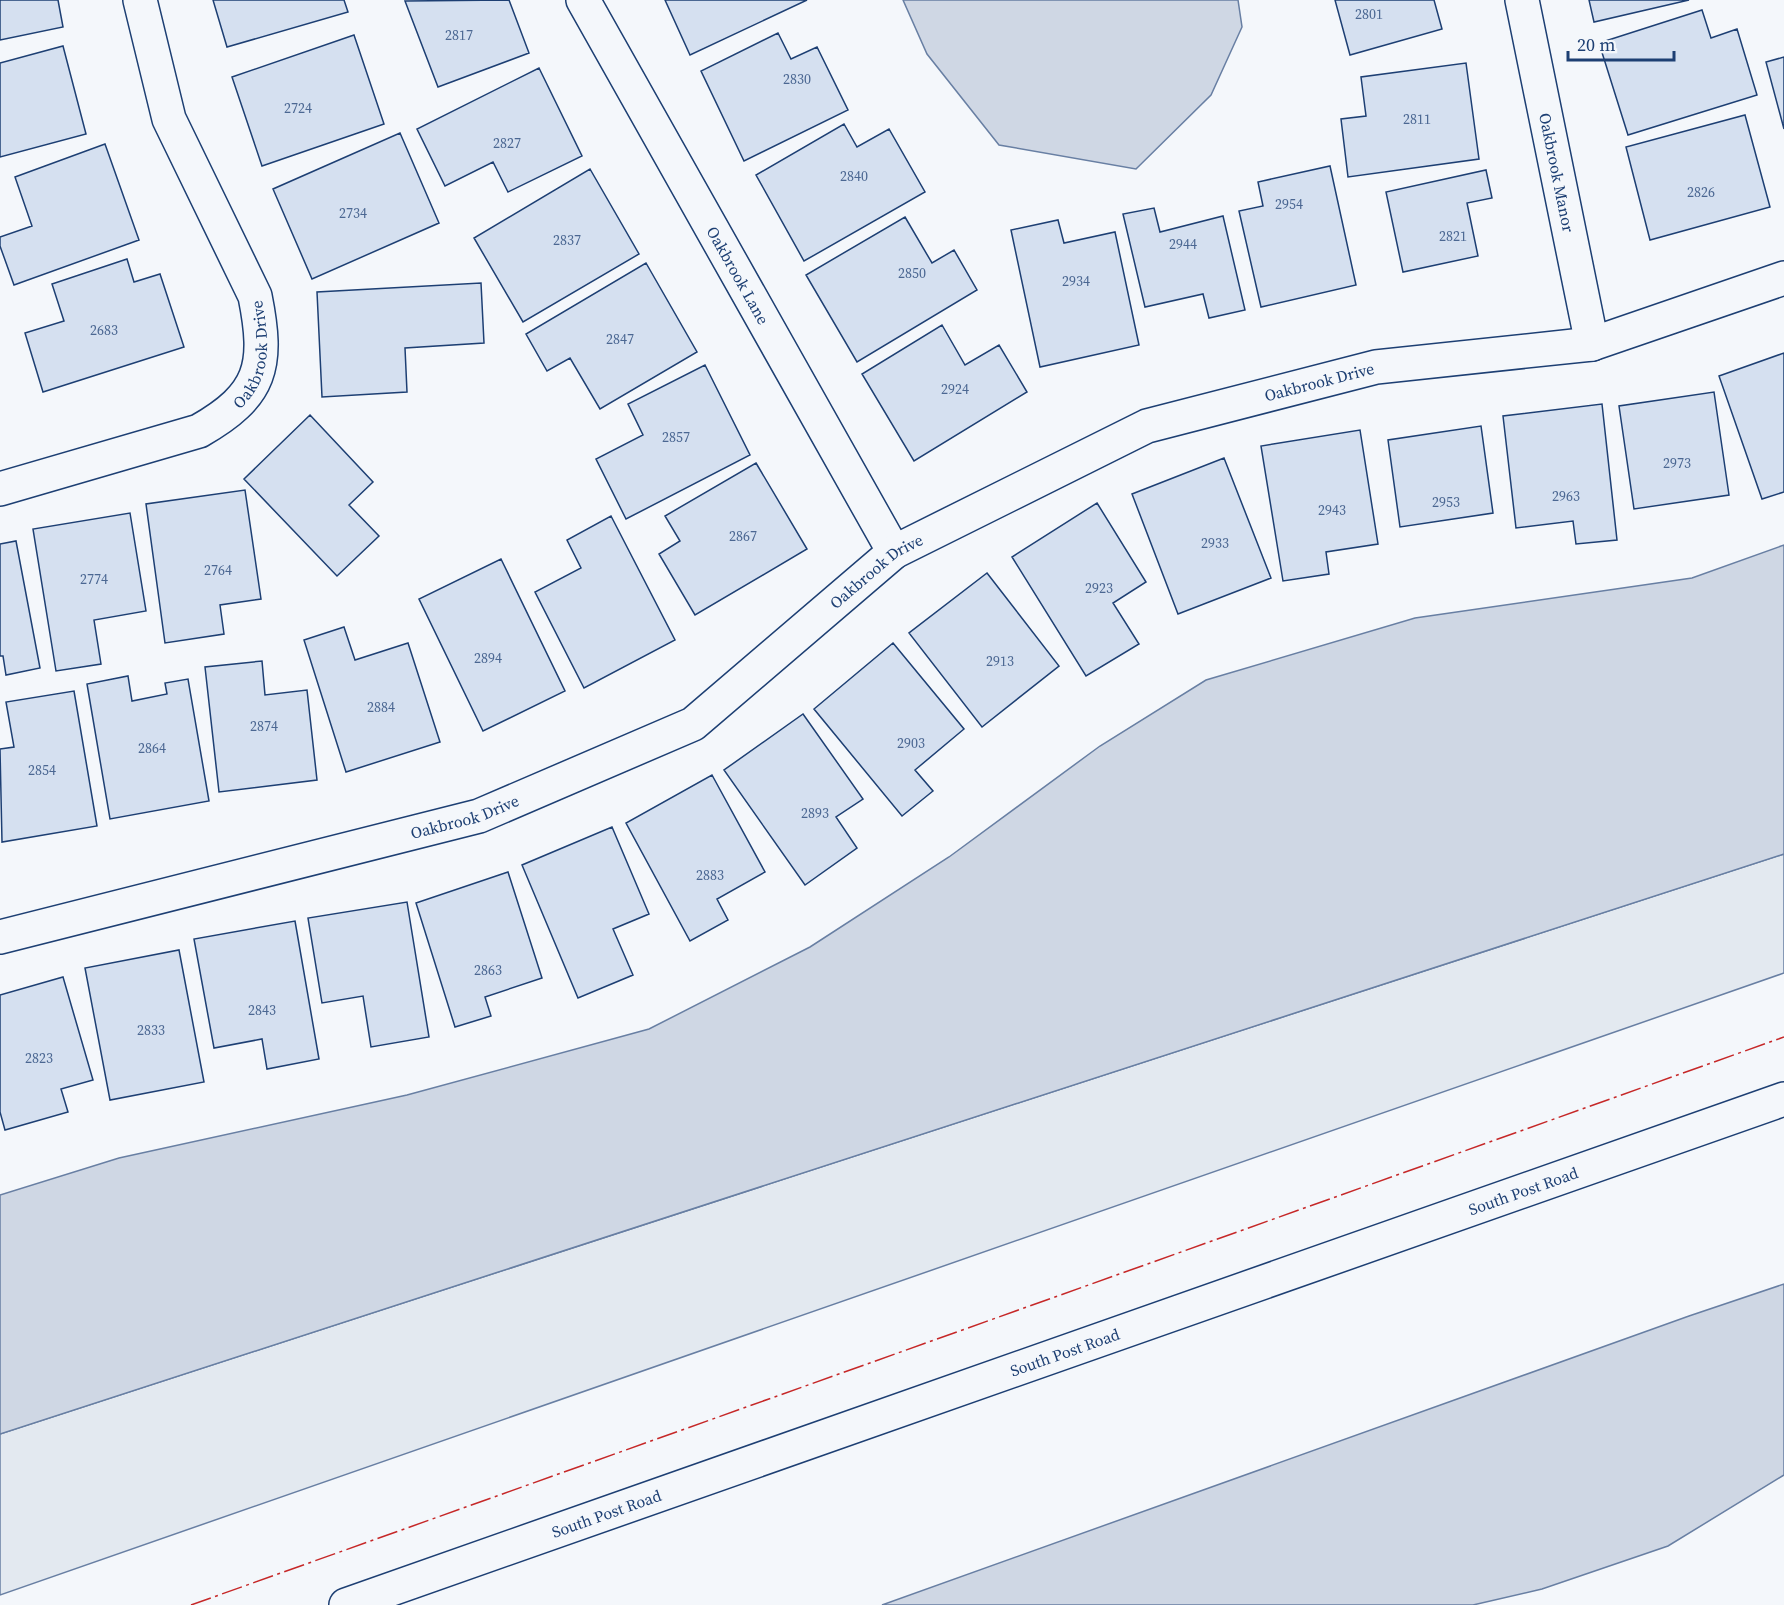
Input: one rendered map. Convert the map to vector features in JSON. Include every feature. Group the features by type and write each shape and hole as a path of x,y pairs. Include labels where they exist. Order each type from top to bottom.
{"street":[{"name":"Oakbrook Drive","path":"0,489 199,431 223,417 242,401 257,372 262,356 255,296 170,119 140,0"},
{"name":"Oakbrook Lane","path":"583,0 894,552"},
{"name":"Oakbrook Manor","path":"1522,0 1592,344"},
{"name":"Oakbrook Drive","path":"0,938 479,816 693,724 894,552 1147,426 1376,367 1592,344 1784,278"},
{"name":"South Post Road","path":"346,1605 1784,1099"}],"shaded area":[{"path":"903,0 1238,0 1242,27 1211,95 1136,169 999,145 927,54"},
{"path":"1784,545 1784,854 0,1434 0,1195 119,1158 407,1095 649,1029 810,947 949,857 1100,746 1206,680 1415,618 1692,578"},
{"path":"1784,854 1784,973 0,1595 0,1434"},
{"path":"1784,1284 1784,1475 1668,1546 1542,1589 1473,1605 882,1605 1689,1316"}],"building":[{"path":"0,0 58,0 63,27 0,40"},
{"path":"213,0 344,0 348,12 227,47"},
{"path":"509,0 529,53 438,87 405,1"},
{"path":"665,0 807,0 690,55"},
{"path":"1335,0 1434,0 1442,29 1350,55"},
{"path":"1589,0 1689,0 1594,22"},
{"path":"1702,10 1711,38 1737,29 1757,95 1628,135 1599,43"},
{"path":"778,33 791,59 817,47 848,110 744,161 701,71"},
{"path":"354,35 384,124 262,166 232,77"},
{"path":"63,46 86,134 0,157 0,63"},
{"path":"1784,57 1784,129 1766,62"},
{"path":"1466,63 1479,159 1348,177 1341,119 1366,116 1361,77"},
{"path":"539,68 582,156 508,192 493,162 445,186 417,129"},
{"path":"1745,115 1770,207 1650,240 1626,147"},
{"path":"844,124 857,147 889,129 925,192 804,261 756,175"},
{"path":"400,133 439,223 312,279 273,189"},
{"path":"105,144 139,240 14,285 0,246 0,237 32,226 15,177"},
{"path":"1330,166 1356,285 1261,307 1239,211 1263,206 1258,182"},
{"path":"590,169 639,254 523,322 474,238"},
{"path":"1486,170 1492,198 1467,203 1478,256 1403,272 1386,192"},
{"path":"1154,208 1160,232 1223,216 1245,310 1209,318 1203,294 1145,307 1123,214"},
{"path":"905,217 932,263 954,250 977,290 857,362 806,275"},
{"path":"1058,220 1064,243 1115,232 1139,345 1040,367 1011,230"},
{"path":"127,259 134,282 160,274 184,347 43,392 25,333 64,321 52,284"},
{"path":"646,263 697,352 600,409 570,358 547,371 526,334"},
{"path":"481,283 484,343 405,348 407,392 322,397 317,292"},
{"path":"942,325 965,365 999,345 1027,392 914,461 862,374"},
{"path":"1784,353 1784,492 1762,499 1719,376"},
{"path":"705,365 750,455 626,519 596,459 643,435 628,404"},
{"path":"1714,392 1729,495 1634,509 1619,406"},
{"path":"1602,404 1617,540 1576,544 1573,521 1516,528 1503,416"},
{"path":"310,415 373,482 349,505 379,536 337,576 244,479"},
{"path":"1481,426 1493,513 1400,527 1388,440"},
{"path":"1360,430 1378,544 1326,552 1329,574 1283,581 1261,446"},
{"path":"1224,458 1271,578 1178,614 1132,494"},
{"path":"756,463 807,549 695,615 659,554 680,541 665,516"},
{"path":"245,490 261,599 220,605 224,634 165,643 146,504"},
{"path":"1097,503 1146,582 1113,603 1139,644 1086,676 1012,557"},
{"path":"130,513 146,611 94,620 101,664 56,671 33,529"},
{"path":"611,516 675,640 584,688 535,592 581,568 567,540"},
{"path":"16,541 40,668 6,675 3,656 0,656 0,544"},
{"path":"501,559 565,691 483,731 419,599"},
{"path":"987,573 1059,666 982,727 909,633"},
{"path":"344,627 355,660 408,643 440,742 346,772 304,640"},
{"path":"893,643 964,729 915,770 933,791 902,816 814,709"},
{"path":"262,661 265,695 307,690 317,780 219,792 205,667"},
{"path":"128,676 132,701 167,694 165,683 188,679 209,801 110,819 87,684"},
{"path":"74,691 97,826 2,842 0,749 14,747 6,702"},
{"path":"803,714 863,799 836,817 857,848 805,885 724,770"},
{"path":"712,775 765,872 717,899 728,920 690,941 626,823"},
{"path":"612,827 649,914 613,929 633,975 578,998 522,865"},
{"path":"508,872 542,978 485,997 491,1016 455,1027 416,903"},
{"path":"407,902 429,1037 371,1047 363,996 322,1003 308,918"},
{"path":"295,921 319,1059 267,1069 262,1039 214,1048 194,939"},
{"path":"179,950 204,1082 110,1100 85,968"},
{"path":"63,977 93,1080 61,1089 68,1112 5,1130 0,1112 0,995"}],"power":[{"path":"191,1605 1784,1037"}]}
